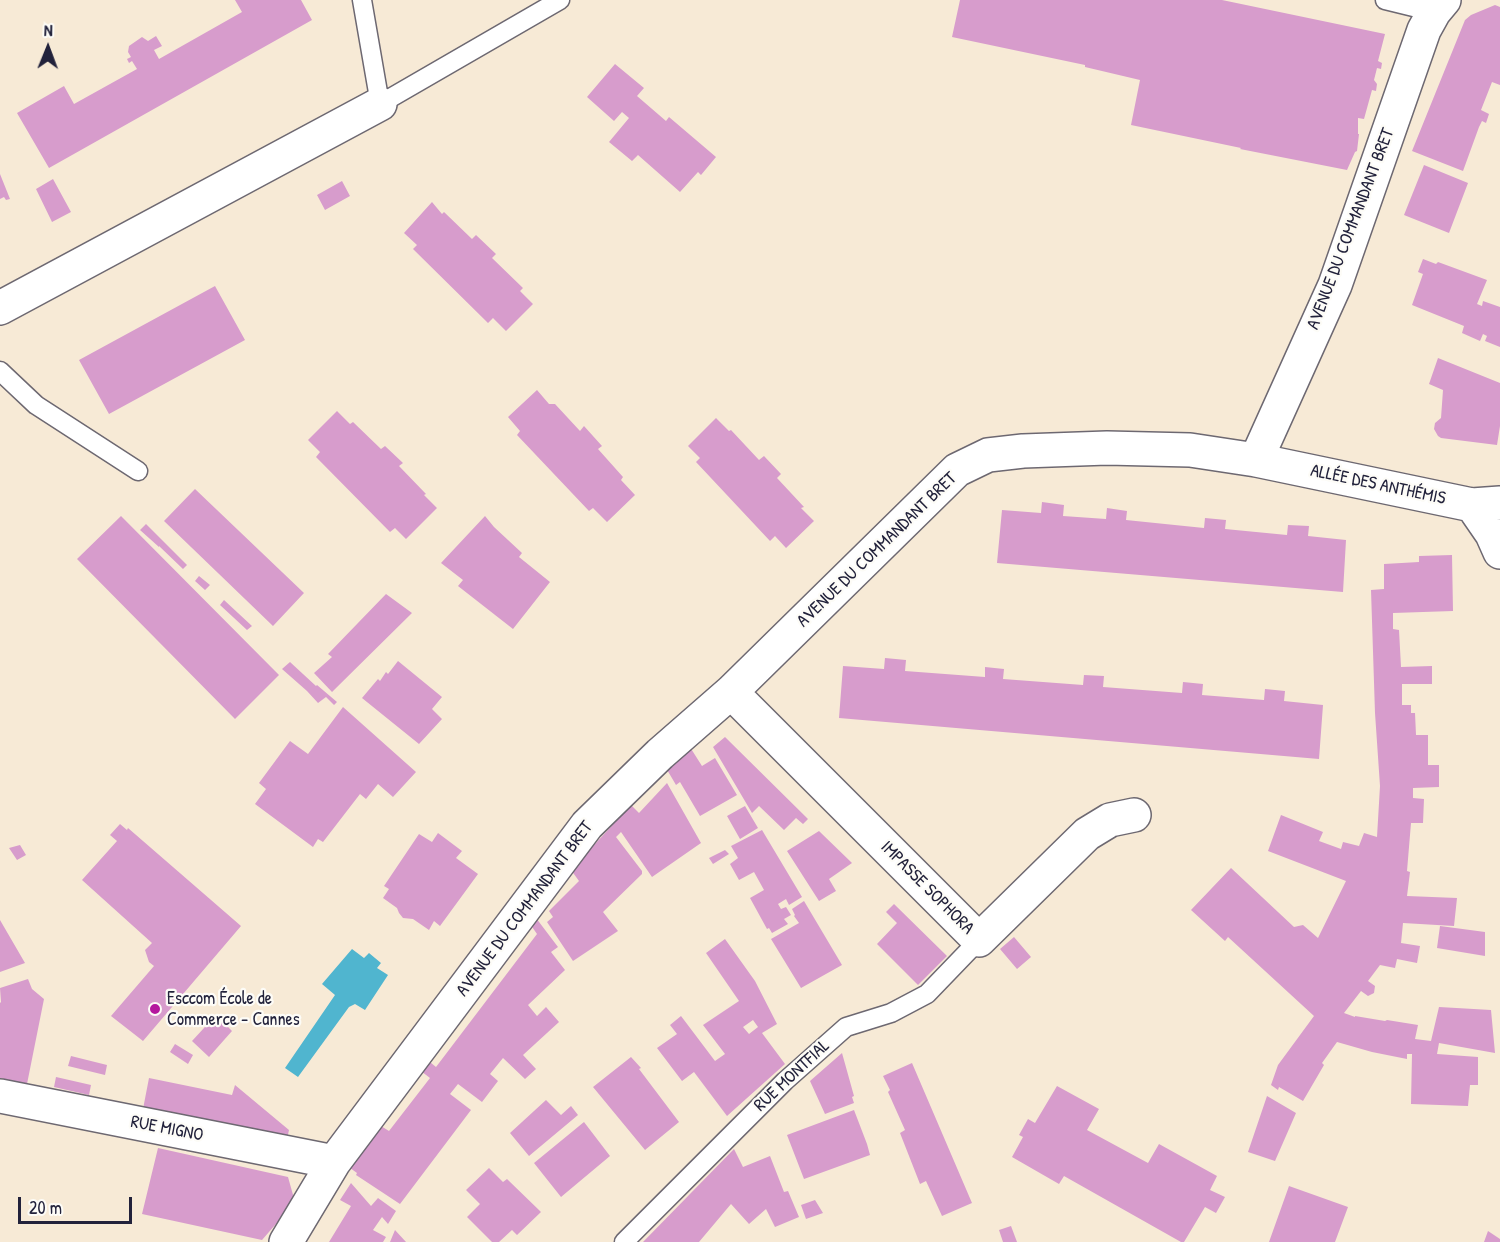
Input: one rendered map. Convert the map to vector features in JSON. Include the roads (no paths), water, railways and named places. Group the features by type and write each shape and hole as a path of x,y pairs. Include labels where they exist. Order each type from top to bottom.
{"street":[{"name":"AVENUE DU COMMANDANT BRET","path":"286,1242 334,1162 587,825 660,754 731,692 957,470 988,455 1023,451 1107,448 1190,450 1256,460 1335,285 1424,30 1439,6"},
{"path":"0,308 380,104"},
{"name":"ALLÉE DES ANTHÉMIS","path":"1256,460 1486,504"},
{"path":"1486,504 1492,534 1500,552"},
{"name":"IMPASSE SOPHORA","path":"731,692 979,940 1087,834 1110,820 1134,815"},
{"name":"RUE MIGNO","path":"0,1096 334,1162"}],"lane":[{"path":"362,0 380,104 560,0"},
{"path":"1385,0 1439,6"},
{"path":"0,371 36,405 138,471"},
{"name":"RUE MONTFIAL","path":"624,1242 785,1081 846,1027 891,1013 927,994 979,940"}],"water":[{"path":"352,949 364,958 369,953 381,963 377,968 388,975 365,1010 355,1004 349,1007 298,1077 285,1068 335,995 322,984"}],"place":[{"name":"Esccom École de Commerce - Cannes","path":"155,1009"}]}
